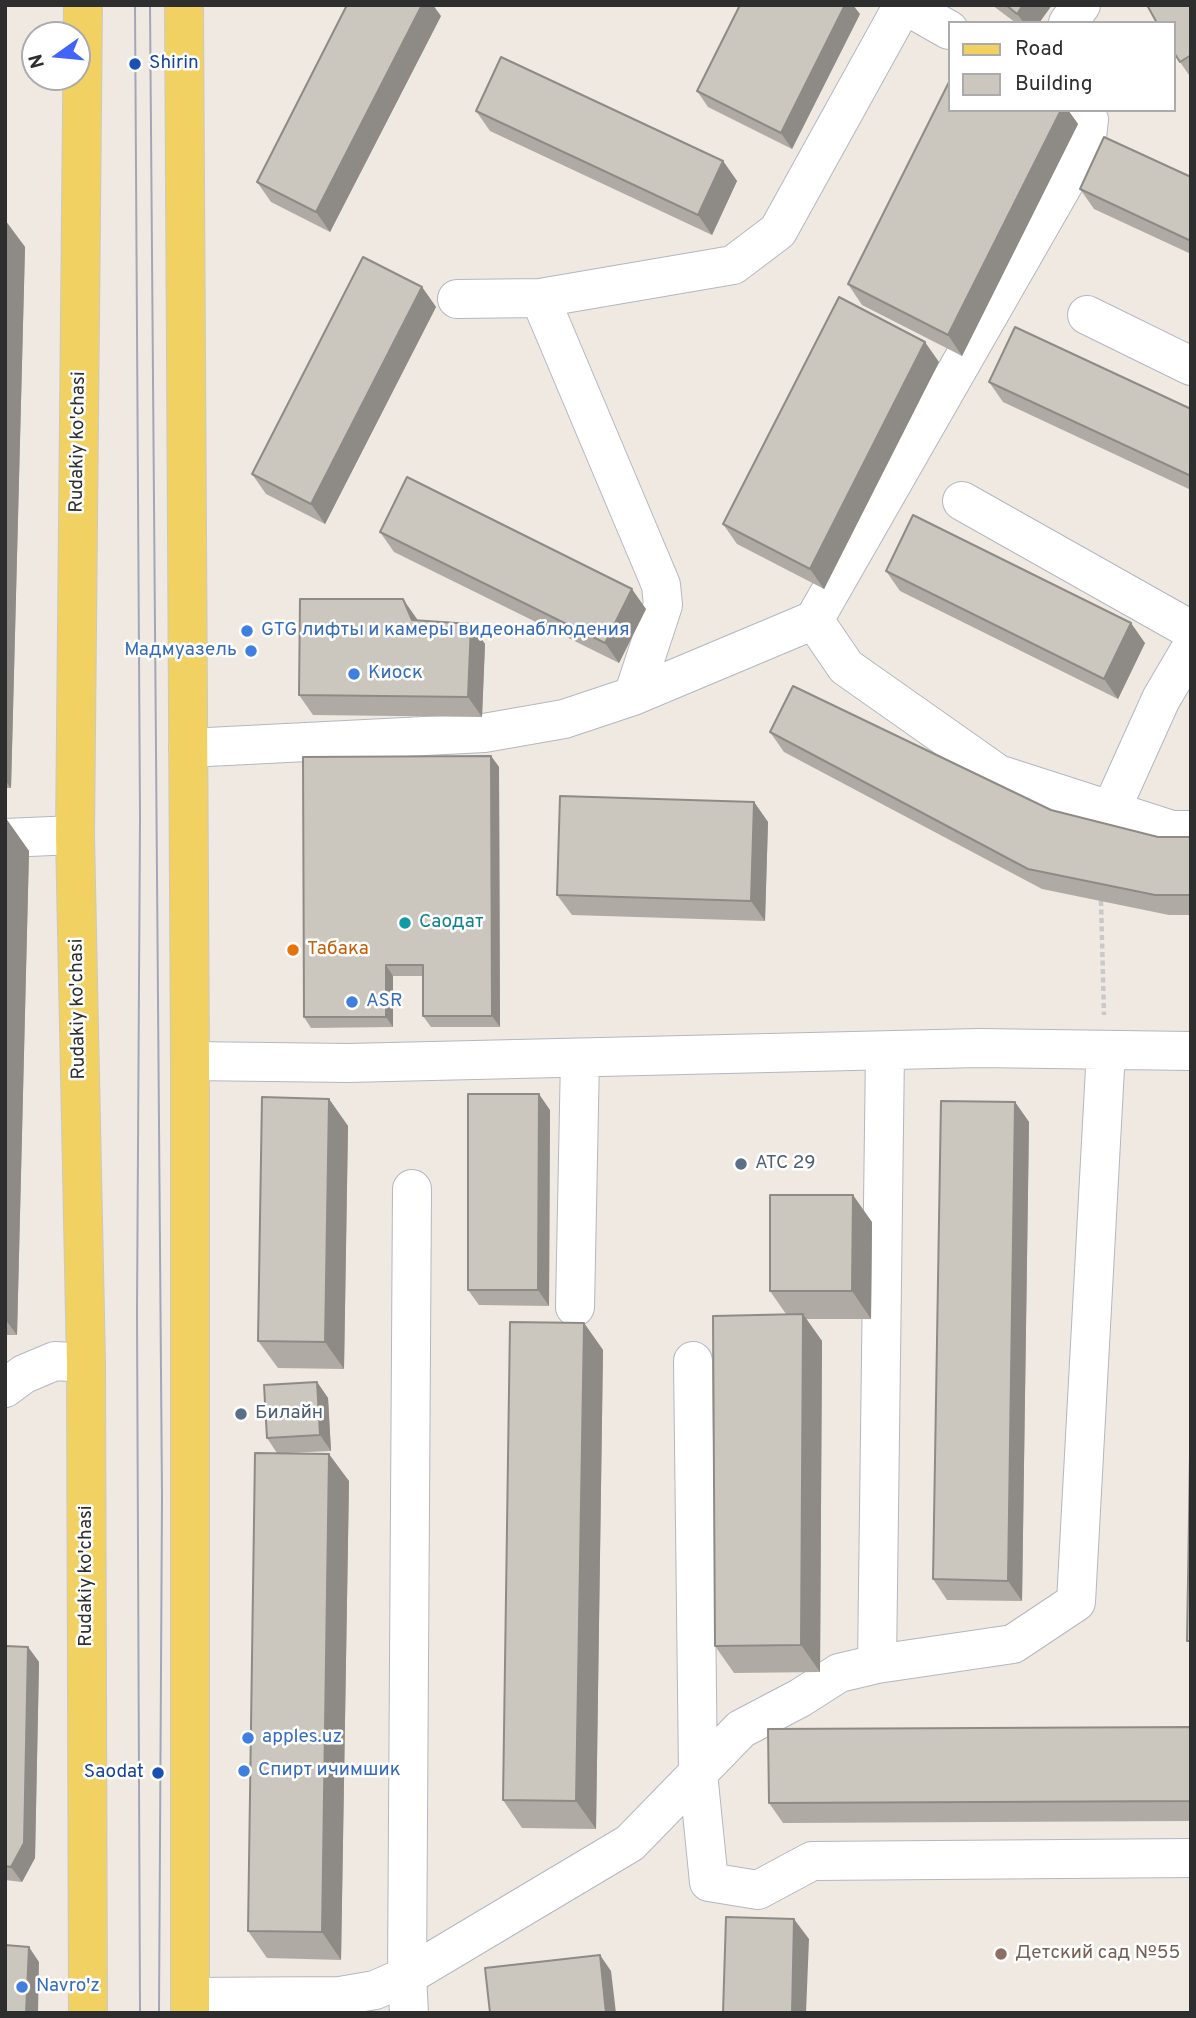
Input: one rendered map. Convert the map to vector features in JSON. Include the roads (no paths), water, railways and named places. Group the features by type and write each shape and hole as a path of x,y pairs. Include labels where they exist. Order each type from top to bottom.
{"main road":[{"name":"Rudakiy ko'chasi","path":"83,5 75,835 86,1363 88,2013"},
{"path":"184,5 190,1060 190,2005"}],"street":[{"path":"457,299 540,298 733,265 778,231 904,5 948,29"},
{"path":"1069,21 1081,5"},
{"path":"188,748 484,733 564,719 633,696 814,620 1086,145 1089,120 1079,112"},
{"path":"540,298 661,584 663,605 633,696"},
{"path":"1087,315 1191,366"},
{"path":"962,501 1191,630"},
{"path":"814,620 846,667 998,774 1172,830 1191,830"},
{"path":"1111,810 1161,699 1191,648"},
{"path":"5,838 75,835"},
{"path":"190,1060 348,1063 979,1048 1191,1051"},
{"path":"190,2005 340,1996 375,1990 408,1995 630,1843 741,1729 800,1698 839,1673 877,1664 1013,1644 1076,1602 1105,1050"},
{"path":"877,1664 885,1051"},
{"path":"575,1307 580,1058"},
{"path":"408,1995 412,1189"},
{"path":"5,1388 24,1374 55,1361 86,1363"},
{"path":"693,1361 698,1773 709,1882 758,1890 812,1861 1191,1858"}],"tram line":[{"path":"135,5 140,818 137,1311 140,2013"},
{"path":"150,5 162,1497 159,2013"}],"place":[{"name":"Shirin","path":"135,64"},
{"name":"GTG лифты и камеры видеонаблюдения","path":"247,631"},
{"name":"Мадмуазель","path":"251,651"},
{"name":"Киоск","path":"354,674"},
{"name":"Саодат","path":"405,923"},
{"name":"Табака","path":"293,950"},
{"name":"ASR","path":"352,1002"},
{"name":"АТС 29","path":"741,1164"},
{"name":"Билайн","path":"241,1414"},
{"name":"apples.uz","path":"248,1738"},
{"name":"Спирт ичимшик","path":"244,1771"},
{"name":"Saodat","path":"158,1773"},
{"name":"Детский сад №55","path":"1001,1954"},
{"name":"Navro'z","path":"22,1987"}]}
